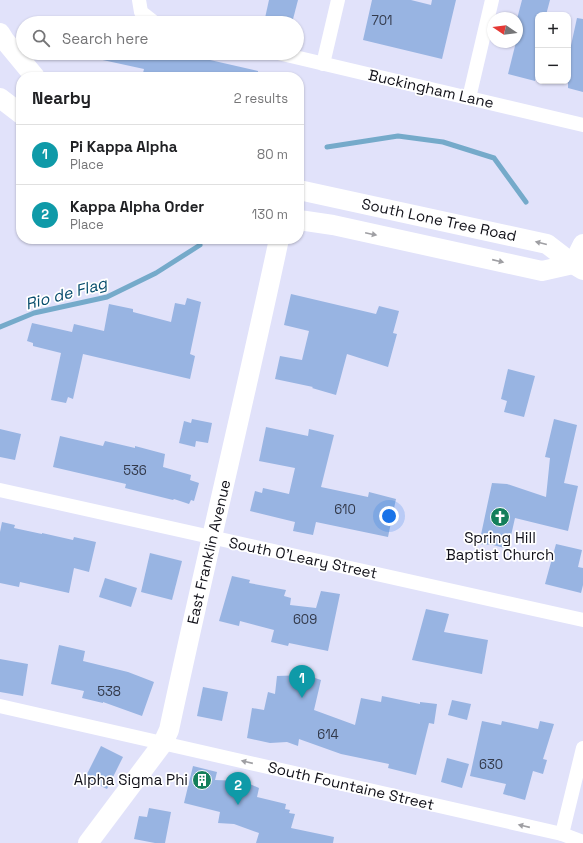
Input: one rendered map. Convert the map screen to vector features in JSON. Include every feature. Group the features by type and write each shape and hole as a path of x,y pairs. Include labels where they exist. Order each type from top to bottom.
{"street":[{"path":"323,64 338,0"},
{"path":"469,98 492,0"},
{"path":"140,6 149,16"},
{"path":"0,33 16,54"},
{"name":"Buckingham Lane","path":"304,59 583,125"},
{"path":"21,60 31,72"},
{"path":"0,98 16,110"},
{"name":"South Lone Tree Road","path":"304,191 547,244 578,267"},
{"name":"South Lone Tree Road","path":"304,221 333,225 542,271 578,267"},
{"name":"East Franklin Avenue","path":"88,843 163,743 169,730 278,244"},
{"path":"578,267 583,244"},
{"name":"South O'Leary Street","path":"0,490 583,620"},
{"name":"South Fountaine Street","path":"0,706 562,834 583,842"},
{"path":"562,834 583,748"}],"building":[{"path":"269,0 298,0 294,16 265,16"},
{"path":"372,0 411,0 431,5 432,0 456,0 442,59 363,40"},
{"path":"522,0 550,0 547,12 535,12 535,81 508,74 514,48 523,48 523,12 519,12"},
{"path":"577,18 583,19 583,92 568,88 568,84 571,84 571,45"},
{"path":"103,60 210,60 258,72 143,72 144,69"},
{"path":"291,294 376,314 379,306 399,311 393,333 397,334 388,367 347,354 336,395 312,388 313,387 275,379 280,356 302,360 309,331 284,325"},
{"path":"187,298 201,302 190,354 195,356 190,379 83,354 73,399 68,397 66,403 51,400 61,353 33,346 33,343 27,341 32,323 72,332 74,324 104,331 109,304 133,309 133,312 171,322 175,303 185,305"},
{"path":"508,369 535,376 524,417 504,412 507,401 501,399"},
{"path":"192,419 212,423 208,443 196,441 195,447 179,443 184,421 191,423"},
{"path":"554,419 577,425 564,483 578,486 568,531 515,518 508,549 493,545 479,544 492,483 507,484 546,497 550,458 545,457"},
{"path":"266,427 308,436 309,429 334,435 321,487 368,497 369,492 396,499 388,537 316,522 313,535 293,531 295,522 250,511 255,491 262,493 263,488 289,494 295,468 259,461"},
{"path":"0,429 21,434 15,460 0,457"},
{"path":"60,436 103,446 105,441 135,448 135,446 165,454 163,467 191,475 190,480 199,483 194,501 191,500 189,504 174,499 125,488 126,484 53,467"},
{"path":"2,522 15,525 14,528 42,534 73,540 74,537 96,542 89,572 74,568 69,593 20,582 19,587 0,583 0,532"},
{"path":"556,544 582,550 578,567 583,568 583,585 581,593 545,584"},
{"path":"150,553 182,561 172,600 141,592"},
{"path":"232,576 250,580 249,583 286,590 284,596 291,598 290,605 316,608 321,591 340,594 328,651 289,643 288,646 271,642 274,630 240,621 239,626 219,621"},
{"path":"105,578 137,588 131,607 99,597"},
{"path":"426,609 449,614 444,632 488,640 482,674 412,660"},
{"path":"59,645 85,651 83,661 128,672 154,682 142,716 103,702 82,698 84,691 51,684"},
{"path":"0,659 28,664 23,696 0,692"},
{"path":"306,675 321,680 314,710 355,725 361,698 381,702 382,696 420,704 420,702 437,704 434,724 429,723 416,775 388,768 389,764 341,754 299,739 298,746 287,742 270,743 247,738 252,708 264,710 268,692 275,694 277,676"},
{"path":"203,687 228,692 222,721 197,716"},
{"path":"452,700 471,704 467,720 448,715"},
{"path":"482,721 501,725 502,721 538,729 540,721 554,724 543,759 547,760 543,774 533,771 525,800 503,794 506,784 470,776"},
{"path":"101,746 123,757 107,789 85,778"},
{"path":"447,758 469,764 462,788 441,782"},
{"path":"193,766 217,772 215,780 243,781 259,788 257,797 286,804 285,809 290,810 289,813 295,814 291,828 334,837 333,843 256,843 259,833 234,824 218,823 220,812 184,803"},
{"path":"149,808 171,812 165,843 155,843 134,839 139,816 147,817"}],"waterway":[{"name":"Rio de Flag","path":"327,147 398,136 443,142 494,158 526,202"},
{"name":"Rio de Flag","path":"0,327 34,313 107,297 156,273 200,245"}],"place":[{"name":"Spring Hill Baptist Church","path":"500,517"},
{"name":"Pi Kappa Alpha","path":"302,698"},
{"name":"Alpha Sigma Phi","path":"202,780"},
{"name":"Kappa Alpha Order","path":"238,805"}]}
